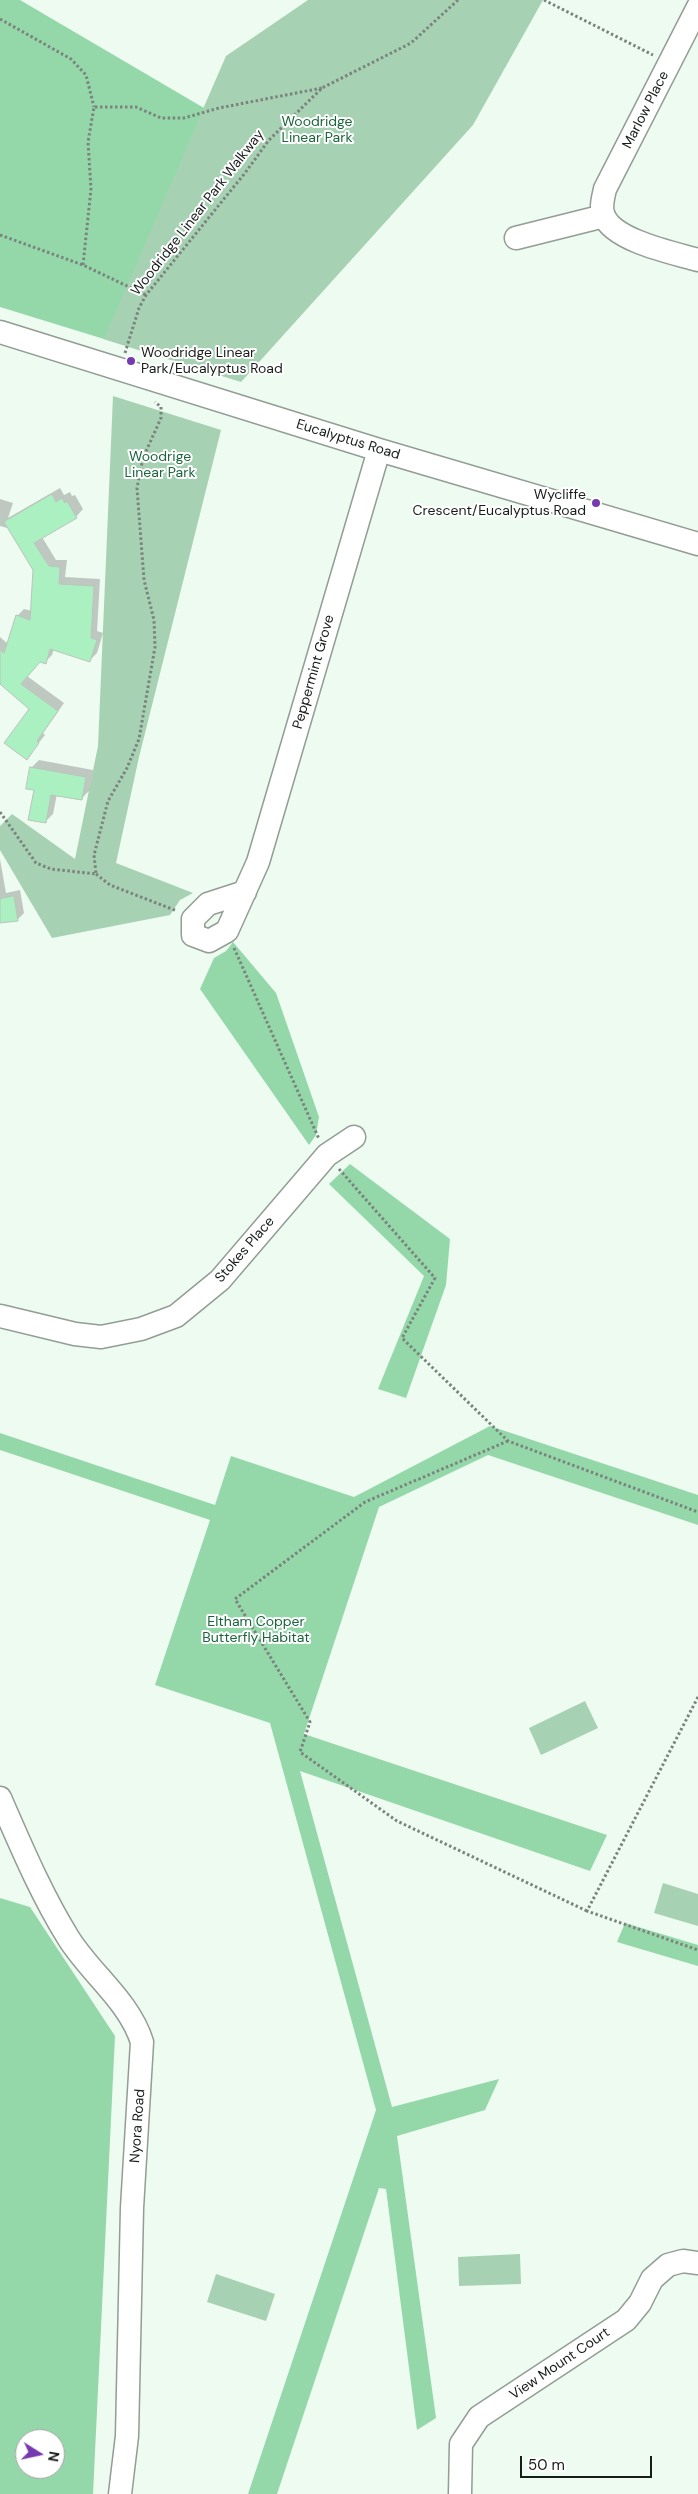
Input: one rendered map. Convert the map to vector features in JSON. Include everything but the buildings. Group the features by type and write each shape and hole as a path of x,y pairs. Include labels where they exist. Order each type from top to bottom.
{"street":[{"name":"Marlow Place","path":"604,216 602,204 605,189 698,7"},
{"path":"516,238 604,216 612,227 627,237 698,260"},
{"name":"Eucalyptus Road","path":"0,332 379,450 698,544"},
{"name":"Peppermint Grove","path":"227,932 258,862 379,450"},
{"path":"227,932 209,941 193,935 194,919 208,904 245,892"},
{"name":"Stokes Place","path":"0,1316 75,1334 101,1337 141,1329 176,1316 220,1280 327,1155 354,1137"},
{"name":"Nyora Road","path":"0,1798 32,1872 70,1940 126,2009 137,2025 142,2042 132,2208 127,2436 120,2494"},
{"name":"View Mount Court","path":"460,2494 461,2444 479,2417 626,2320 640,2303 652,2279 668,2264 683,2261 698,2263"}],"path":[{"name":"Woodridge Linear Park Walkway","path":"120,370 139,308 146,295 245,173 269,140 322,88 411,43 458,0"},
{"path":"544,0 670,63"},
{"path":"0,19 71,59 86,75 94,107 88,142 92,189 82,265"},
{"path":"94,107 136,107 161,118 184,118 219,108 322,88"},
{"path":"0,236 82,265 146,295"},
{"path":"96,874 94,855 108,801 127,768 139,739 155,647 154,620 143,573 137,488 143,458 159,425 162,412 158,404 146,400"},
{"path":"0,812 36,863 51,869 96,874 110,885 164,905 194,919"},
{"path":"227,932 327,1155 435,1278 402,1338 508,1441 698,1512"},
{"path":"508,1441 365,1502 235,1599 310,1722 300,1752 397,1821 587,1911 698,1950"},
{"path":"587,1911 698,1697"}],"green space":[{"path":"0,0 20,0 204,108 104,339 0,307"},
{"name":"Woodridge Linear Park","path":"308,0 543,0 473,125 241,382 103,339 226,56"},
{"name":"Woodrige Linear Park","path":"113,396 221,430 139,757 116,863 193,893 180,900 170,915 52,938 0,850 0,826 12,814 75,859 98,746"},
{"path":"233,942 276,993 319,1117 316,1135 309,1145 200,989 214,958 226,951"},
{"path":"350,1164 450,1239 446,1285 406,1398 378,1389 424,1276 329,1184"},
{"name":"Eltham Copper Butterfly Habitat","path":"490,1426 698,1495 698,1525 488,1455 379,1507 304,1734 607,1835 590,1871 300,1771 392,2107 499,2079 485,2110 397,2136 436,2418 417,2430 386,2189 379,2188 277,2494 248,2494 376,2110 270,1723 155,1685 210,1520 0,1450 0,1433 215,1505 231,1456 354,1497"},
{"path":"585,1701 598,1728 541,1755 529,1728"},
{"path":"663,1883 698,1894 698,1926 654,1913"},
{"path":"0,1898 30,1907 115,2036 93,2494 0,2494"},
{"path":"625,1923 698,1945 698,1966 617,1942"},
{"path":"520,2254 521,2284 459,2286 458,2257"},
{"path":"216,2274 275,2294 266,2321 207,2302"}],"place":[{"name":"Woodridge Linear Park/Eucalyptus Road","path":"131,361"},
{"name":"Wycliffe Crescent/Eucalyptus Road","path":"596,503"}]}
